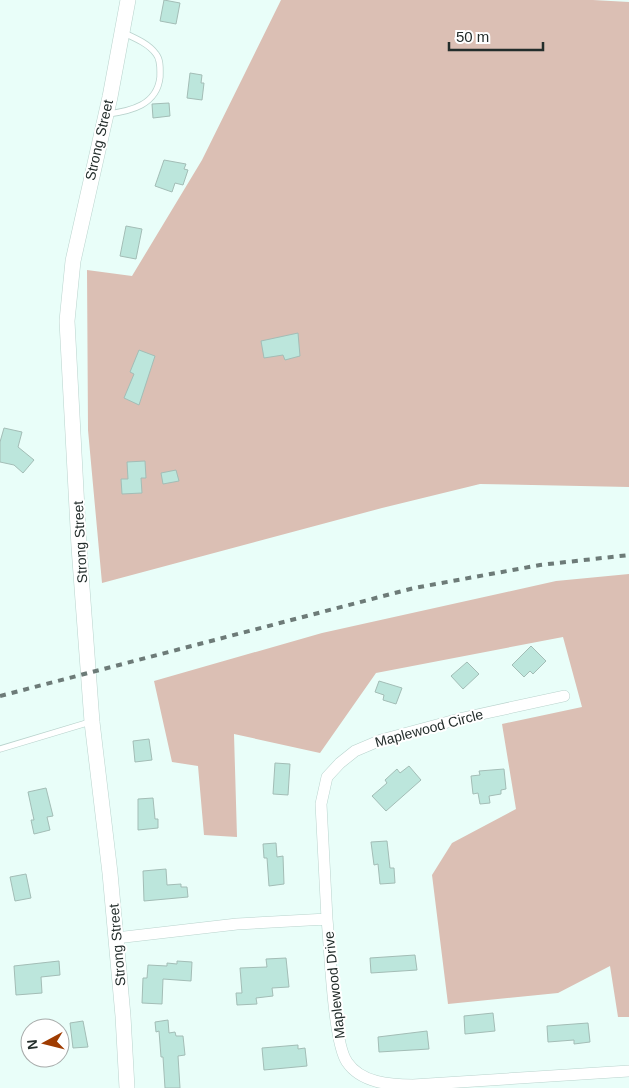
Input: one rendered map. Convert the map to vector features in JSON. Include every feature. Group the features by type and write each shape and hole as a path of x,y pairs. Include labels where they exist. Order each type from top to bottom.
{"main road":[{"name":"Strong Street","path":"127,1088 116,938 92,722 79,547 67,321 73,261 106,114 128,0"}],"street":[{"name":"Maplewood Circle","path":"327,919 321,804 327,778 340,763 364,746 381,740 463,718 564,696"},
{"name":"Maplewood Drive","path":"116,938 237,924 327,919 335,1013 342,1054 350,1066 369,1079 381,1083 413,1085 629,1071"}],"lane":[{"path":"106,114 134,110 144,104 156,92 160,80 157,55 145,44 123,32"},
{"path":"0,749 92,722"}],"shaded area":[{"path":"281,0 593,0 629,2 629,487 480,484 382,508 102,583 88,430 87,270 132,276 202,160"},
{"path":"629,574 629,1017 618,1017 610,966 558,993 448,1004 432,875 452,843 516,809 502,724 582,707 563,637 376,673 320,753 234,734 237,837 204,835 198,766 172,762 154,681 322,633 556,581"}],"building":[{"path":"164,0 180,3 176,24 160,21"},
{"path":"190,73 202,75 201,83 204,83 202,100 187,98"},
{"path":"169,103 170,116 153,118 152,104"},
{"path":"164,160 186,164 184,169 188,170 183,185 175,183 172,192 155,186"},
{"path":"126,226 142,229 136,259 120,256"},
{"path":"298,333 300,356 285,360 283,355 264,358 261,341"},
{"path":"139,350 155,356 139,405 124,398 134,374 130,372"},
{"path":"4,428 22,432 18,447 34,460 23,473 14,465 0,462 0,442"},
{"path":"145,461 146,478 141,478 142,493 122,494 121,479 128,479 127,462"},
{"path":"176,470 179,481 163,484 161,473"},
{"path":"531,646 546,661 533,674 530,671 524,677 512,665"},
{"path":"467,662 479,674 463,689 451,676"},
{"path":"379,681 402,688 396,704 383,700 384,695 375,692"},
{"path":"149,739 152,760 135,762 133,741"},
{"path":"275,763 290,764 288,795 273,794"},
{"path":"409,766 421,780 386,811 372,796 387,783 385,780 397,769 400,773"},
{"path":"504,769 506,789 501,790 501,794 489,796 490,803 480,804 478,793 473,794 471,776 480,775 479,771"},
{"path":"46,788 53,816 47,817 50,830 34,834 31,820 34,820 28,792"},
{"path":"153,798 158,828 138,830 138,799"},
{"path":"387,841 390,868 394,868 395,883 380,884 378,864 374,865 371,842"},
{"path":"276,843 277,857 283,856 284,884 269,886 267,858 264,858 263,844"},
{"path":"166,869 167,885 181,884 181,887 187,887 188,897 144,901 143,871"},
{"path":"26,874 31,898 15,901 10,877"},
{"path":"415,955 417,970 371,973 370,958"},
{"path":"286,958 289,987 272,988 273,996 256,998 257,1004 237,1005 236,993 242,993 240,968 267,967 266,959"},
{"path":"59,961 60,975 41,977 42,993 16,995 14,966"},
{"path":"177,961 192,962 191,981 163,979 162,1004 142,1003 143,978 147,978 148,965 167,966 167,963 177,964"},
{"path":"493,1013 495,1031 465,1034 464,1016"},
{"path":"168,1020 169,1033 175,1032 176,1036 183,1036 185,1055 178,1056 180,1088 165,1088 163,1057 161,1057 159,1031 156,1032 155,1022"},
{"path":"83,1021 88,1047 73,1048 70,1023"},
{"path":"588,1023 590,1042 574,1044 574,1040 548,1042 547,1026"},
{"path":"427,1031 429,1049 379,1052 378,1037"},
{"path":"298,1045 298,1049 305,1048 307,1066 264,1070 262,1048"}],"railway":[{"path":"0,696 414,588 540,565 629,555"}]}
